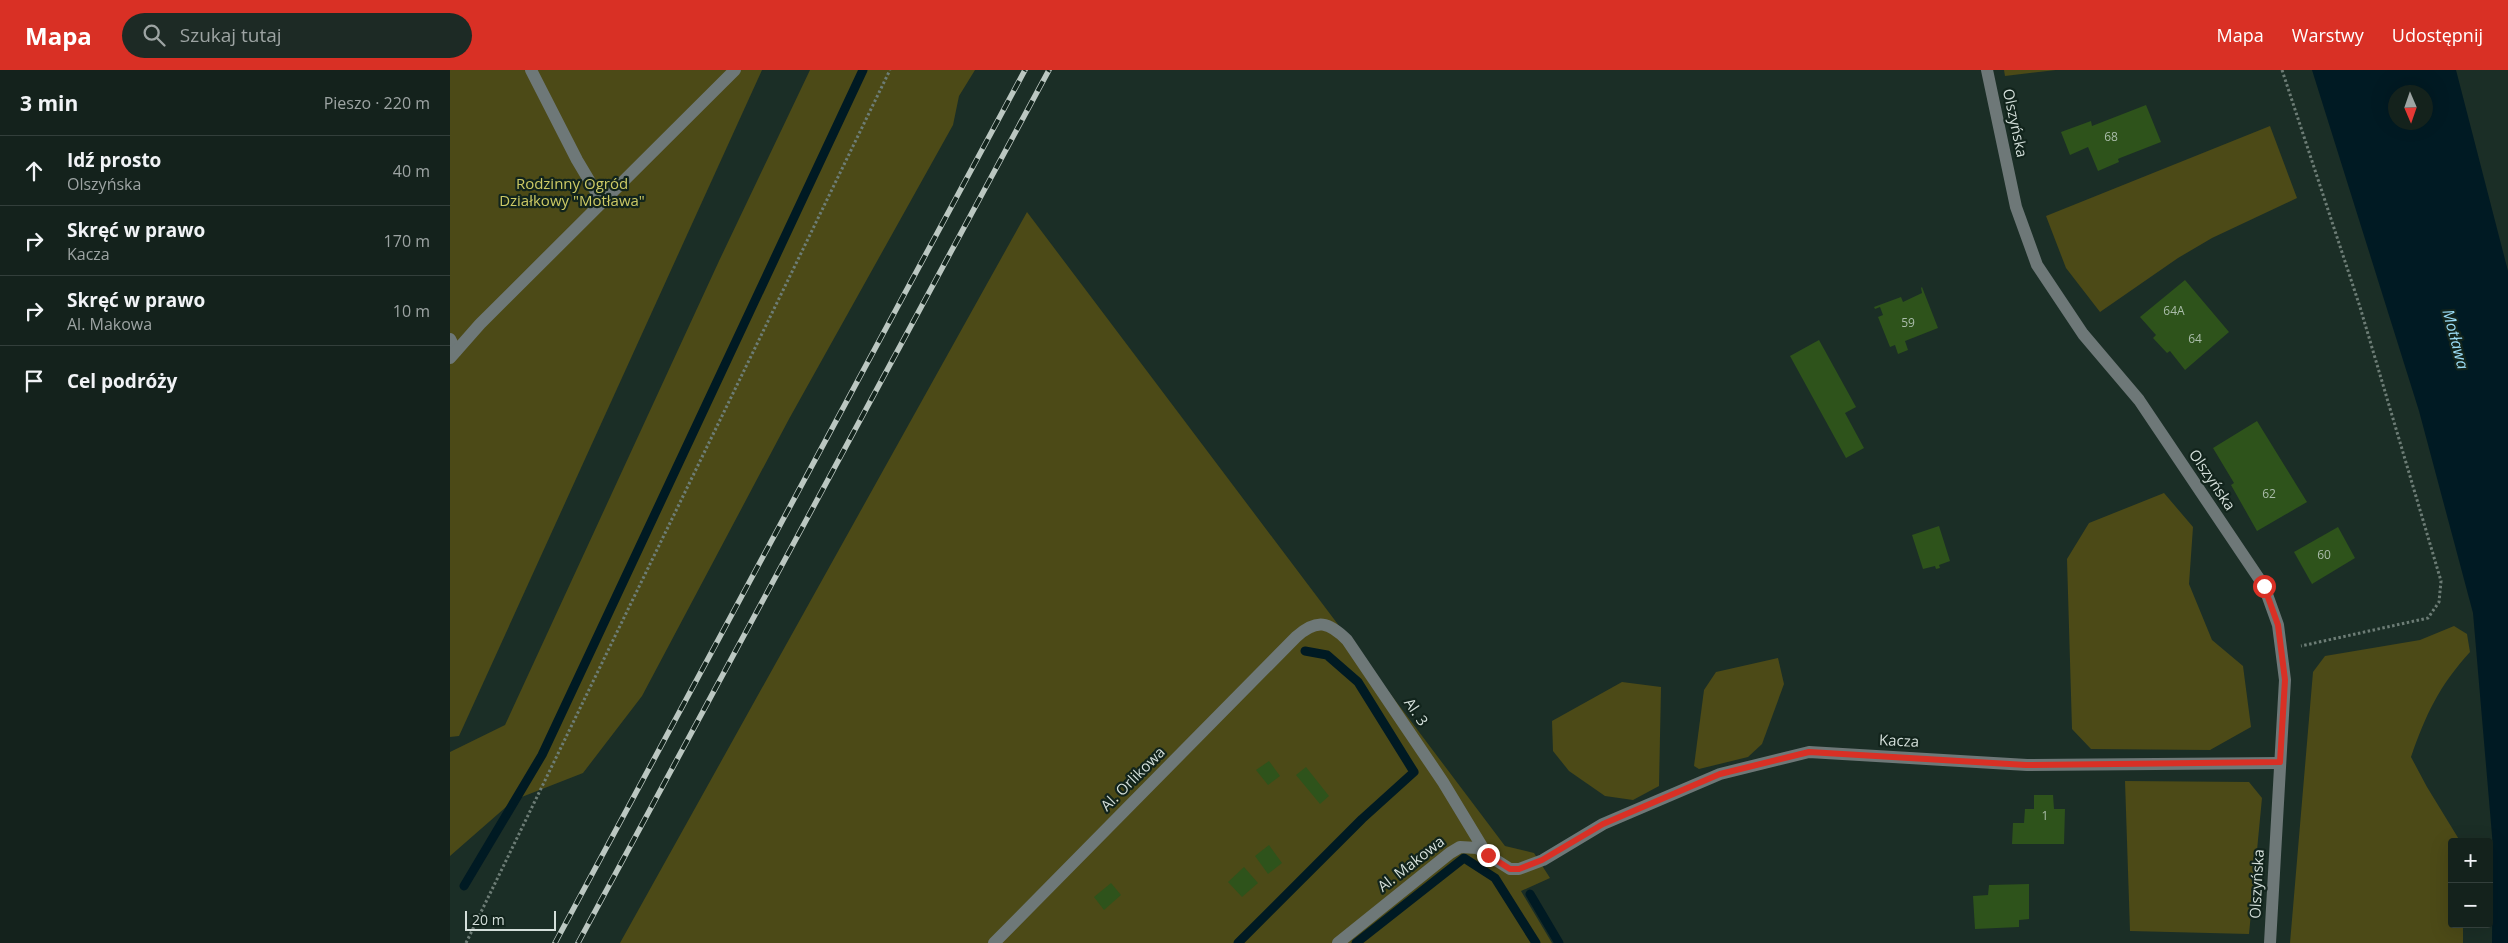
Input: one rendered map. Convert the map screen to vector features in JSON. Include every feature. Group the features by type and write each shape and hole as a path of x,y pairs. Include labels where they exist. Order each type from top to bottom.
{"street":[{"path":"531,70 577,160 602,202"},
{"path":"452,349 480,324 735,70"},
{"name":"Olszyńska","path":"1987,70 2016,207 2037,265 2082,334 2139,400 2264,586 2278,625 2285,680 2270,943"},
{"name":"Al. 3","path":"1296,637 1304,629 1323,624 1333,626 1347,640 1443,782 1488,855"},
{"name":"Al. Orlikowa","path":"994,943 1296,637"},
{"name":"Kacza","path":"1539,861 1603,824 1720,774 1809,752 2026,765 2280,762"},
{"name":"Al. Makowa","path":"1338,943 1460,847 1477,848 1510,869 1519,869 1539,861"}],"path":[{"path":"466,943 890,70"},
{"path":"2282,70 2360,308 2441,581 2439,602 2428,618 2307,645"}],"green space":[{"name":"Rodzinny Ogród Działkowy \"Motława\"","path":"450,70 762,70 459,736 450,737"},
{"path":"810,70 975,70 959,96 953,125 789,419 642,696 583,773 514,800 450,856 450,752 505,725 719,261"},
{"path":"2004,70 2056,70 2005,76"},
{"path":"2270,126 2297,198 2212,238 2178,258 2100,312 2066,268 2046,216"},
{"path":"1027,212 1505,846 1534,853 1550,878 1521,891 1552,943 620,943"},
{"path":"2164,493 2193,527 2189,584 2212,640 2243,666 2251,727 2210,750 2091,749 2072,729 2067,559 2089,523"},
{"path":"2454,626 2467,634 2470,652 2434,701 2411,757 2458,838 2448,838 2448,928 2463,928 2463,943 2290,943 2313,672 2325,656 2420,640"},
{"path":"1778,658 1784,684 1762,744 1748,757 1699,769 1694,766 1704,690 1716,672"},
{"path":"1622,682 1661,687 1659,786 1633,800 1605,796 1569,771 1553,751 1552,721"},
{"path":"2125,781 2249,782 2262,798 2249,934 2130,931"}],"water":[{"name":"Motława","path":"2312,70 2456,70 2508,271 2508,943 2492,943 2493,838 2473,613 2419,411"}],"building":[{"path":"2146,105 2161,142 2120,158 2118,159 2119,162 2098,171 2088,147 2070,155 2061,132 2091,121 2092,126"},
{"path":"2185,280 2229,332 2185,370 2170,351 2167,353 2153,338 2156,335 2140,317"},
{"path":"1922,287 1938,328 1905,341 1908,350 1898,354 1895,345 1890,347 1878,317 1883,315 1880,307 1875,309 1874,307 1901,297 1903,302 1922,293"},
{"path":"1819,340 1856,407 1845,413 1864,448 1846,458 1790,356"},
{"path":"2257,421 2307,502 2257,531 2231,485 2234,483 2213,448"},
{"path":"1939,526 1950,561 1939,565 1940,568 1936,569 1935,566 1923,569 1912,535"},
{"path":"2338,527 2355,558 2312,584 2294,552"},
{"path":"1269,761 1280,776 1268,785 1256,770"},
{"path":"1306,767 1329,796 1320,804 1296,775"},
{"path":"2034,795 2053,795 2054,809 2065,809 2064,844 2012,844 2013,823 2024,823 2025,809 2034,809"},
{"path":"1269,845 1282,863 1268,874 1255,856"},
{"path":"1244,867 1258,883 1242,897 1228,882"},
{"path":"1111,883 1121,895 1104,910 1094,897"},
{"path":"2029,884 2029,919 2019,920 2019,927 1975,929 1973,896 1988,895 1989,885"}],"waterway":[{"path":"464,886 542,755 863,70"},
{"path":"1238,943 1362,819 1414,772 1358,682 1327,655 1305,651"},
{"path":"1356,943 1464,858 1495,878 1536,943"},
{"path":"1530,894 1559,943"}],"railway":[{"path":"555,943 1025,70"},
{"path":"578,943 1049,70"}],"route":[{"path":"1488,855 1510,869 1519,869 1542,860 1603,824 1720,774 1809,752 2026,765 2280,762 2285,680 2278,625 2264,586"}]}
